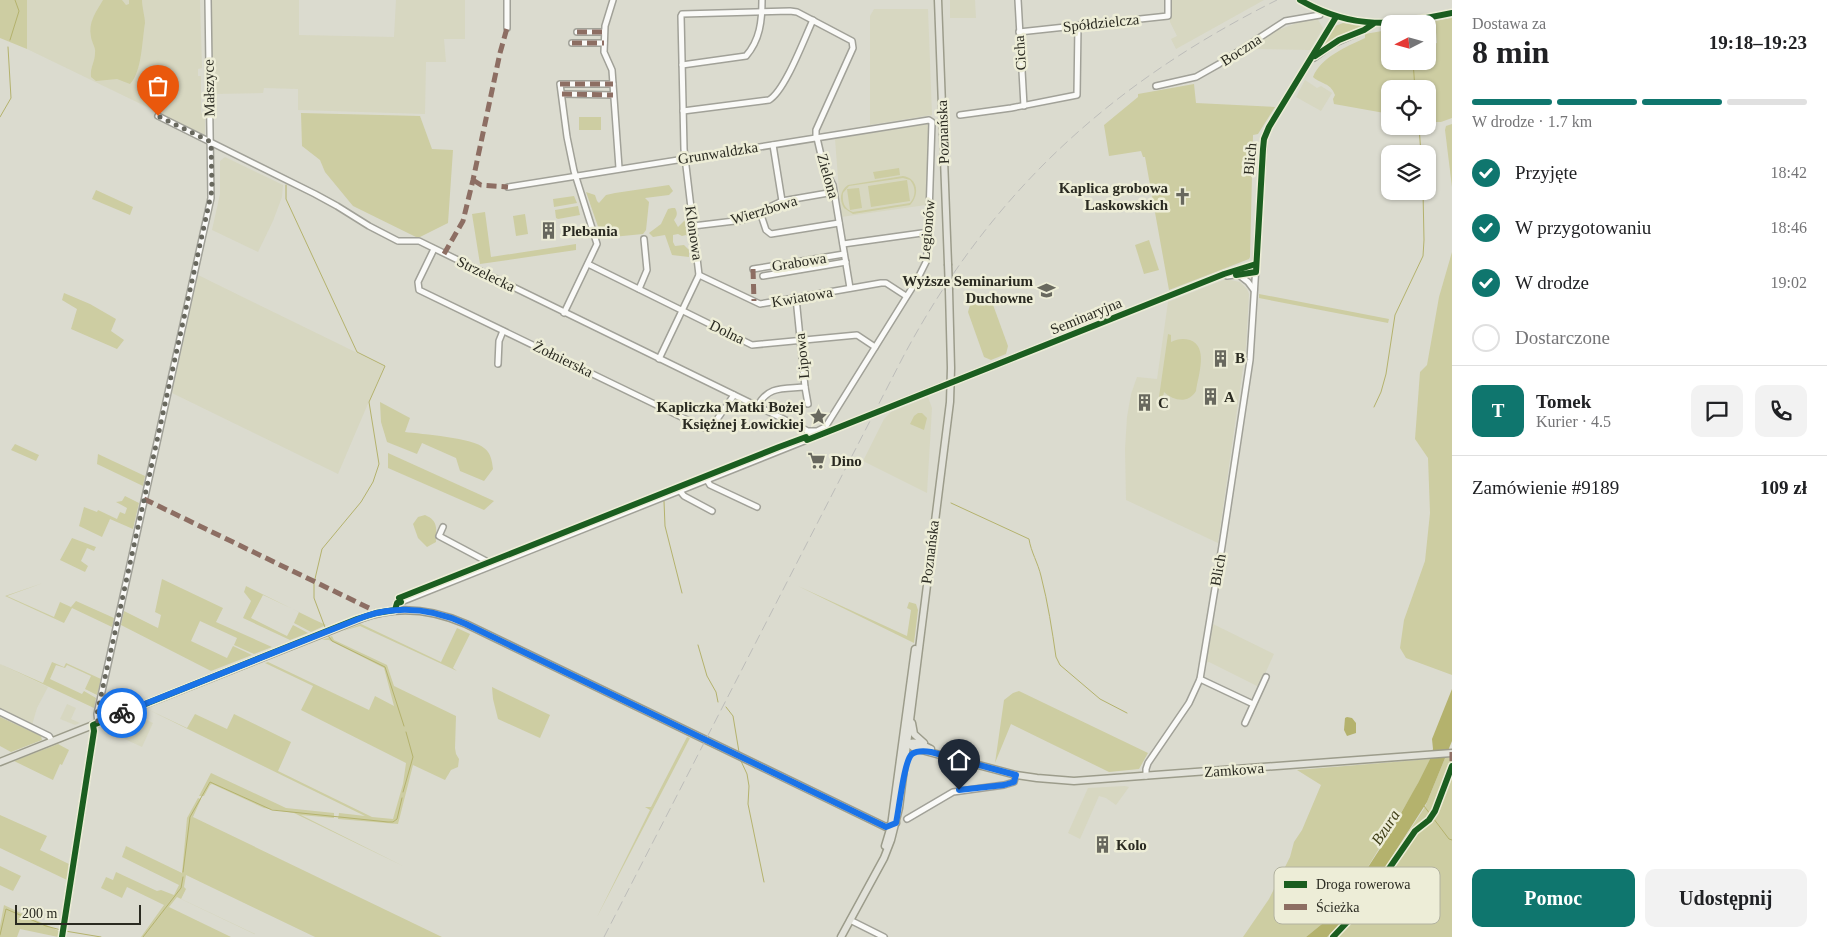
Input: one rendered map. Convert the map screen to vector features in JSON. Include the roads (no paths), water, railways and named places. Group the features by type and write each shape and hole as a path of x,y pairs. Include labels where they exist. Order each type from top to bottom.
{"main road":[{"name":"Poznańska","path":"841,937 873,881 890,830 904,770 951,384 938,0"},
{"path":"0,762 374,614 395,610 428,611 460,621 890,830"},
{"name":"Poznańska","path":"890,830 904,724 921,624"},
{"name":"Zamkowa","path":"911,719 913,731 917,738 932,751"},
{"name":"Poznańska","path":"904,724 905,738 908,743"},
{"path":"901,750 908,743"},
{"name":"Zamkowa","path":"908,743 914,748 932,751 1016,775 1074,781 1452,754"},
{"path":"904,770 908,759 913,753 932,751"},
{"path":"878,820 886,819 892,814"},
{"path":"868,818 886,822 890,830"}],"street":[{"name":"Małszyce","path":"63,932 97,714 211,198 208,0"},
{"path":"507,0 507,28"},
{"path":"612,0 604,32 604,52 612,70 619,168"},
{"path":"682,65 746,56 761,25 762,0"},
{"name":"Cicha","path":"1018,0 1024,106"},
{"name":"Spółdzielcza","path":"1019,32 1168,16 1168,0"},
{"path":"1300,0 1336,17 1372,24 1452,13"},
{"path":"762,11 797,12 852,40 854,44 816,130 817,138"},
{"name":"Klonowa","path":"659,359 699,276 685,158 681,16 682,14 762,11"},
{"name":"Boczna","path":"1156,86 1196,77 1226,60 1278,25 1291,19 1320,15 1322,11"},
{"name":"Blich","path":"1146,776 1148,763 1190,703 1200,679 1248,373 1255,294 1264,139 1269,127 1309,61 1318,51 1336,17"},
{"path":"683,111 769,100 774,97 784,82 813,20"},
{"name":"Blich","path":"1318,51 1364,30 1372,24"},
{"path":"960,114 1024,106 1077,96 1078,26"},
{"path":"577,32 604,32"},
{"path":"572,43 604,43"},
{"path":"564,312 597,244 576,175 560,84 613,84"},
{"path":"562,94 614,95"},
{"name":"Strzelecka","path":"158,116 322,198 398,241 419,241 807,431 812,438"},
{"name":"Grunwaldzka","path":"508,187 929,120"},
{"name":"Legionów","path":"826,430 926,262 929,232 932,125 932,122 929,120"},
{"name":"Zielona","path":"817,138 824,168 830,177 834,192 850,288"},
{"path":"773,145 782,201"},
{"name":"Wierzbowa","path":"693,226 743,220 782,201 834,192"},
{"path":"760,212 766,230 771,234 839,223"},
{"path":"843,244 929,232"},
{"path":"639,290 647,270 644,239"},
{"name":"Żołnierska","path":"434,250 418,282 419,290 503,331 704,428 713,425 734,395"},
{"name":"Grabowa","path":"753,270 844,254"},
{"path":"762,276 846,262"},
{"name":"Dolna","path":"588,264 752,345 857,335 876,346"},
{"name":"Seminaryjna","path":"960,379 1256,264"},
{"name":"Seminaryjna","path":"1221,276 1256,272"},
{"path":"1239,275 1248,282 1255,294"},
{"name":"Kwiatowa","path":"699,276 760,304 886,283 906,296"},
{"name":"Lipowa","path":"758,407 767,392 805,387 796,298"},
{"path":"498,364 499,341 503,331"},
{"path":"395,610 397,603 812,438 826,430 942,386"},
{"path":"805,387 808,404"},
{"path":"807,431 826,430"},
{"path":"707,480 710,486 757,506"},
{"path":"680,491 684,496 712,511"},
{"path":"442,528 439,536 486,561 489,566"},
{"path":"1245,723 1266,677"},
{"path":"1200,679 1253,704"},
{"path":"0,712 49,736 52,741"},
{"path":"907,819 953,792 1004,785 1014,782 1016,775"},
{"path":"850,920 884,937"}],"waterway":[{"path":"10,40 19,11 15,0"},
{"path":"0,117 11,98 8,47"},
{"path":"1414,70 1414,80"},
{"path":"1420,135 1420,145"},
{"path":"286,185 286,199 357,352 385,366 369,402 379,464 373,482 361,502 322,549 314,583 314,598 326,630"},
{"path":"1374,407 1386,374 1395,315 1423,256 1423,200"},
{"path":"664,501 665,526 682,593"},
{"path":"951,503 1029,539 1041,576 1056,657 1060,665 1100,699 1127,713"},
{"path":"327,634 332,641 385,667 404,726"},
{"path":"698,645 707,676 716,692 718,702"},
{"path":"726,707 733,716 739,752"},
{"path":"403,792 413,757 406,732"},
{"path":"741,761 747,774 749,786 748,804 764,882"},
{"path":"183,872 190,817 210,782 272,810 388,822 393,822 397,819 402,798"},
{"path":"1424,806 1449,839 1452,840"},
{"path":"143,937 181,888 183,877"},
{"path":"0,935 6,909 46,926 61,930"},
{"path":"65,931 101,937"}],"railway":[{"path":"604,937 903,357 938,298 975,243 1016,193 1061,148 1109,106 1161,68 1217,32 1277,0"}],"place":[{"name":"Kaplica grobowa Laskowskich","path":"1182,197"},
{"name":"Plebania","path":"548,231"},
{"name":"Wyższe Seminarium Duchowne","path":"1047,290"},
{"name":"B","path":"1221,358"},
{"name":"A","path":"1210,397"},
{"name":"C","path":"1144,403"},
{"name":"Kapliczka Matki Bożej Księżnej Łowickiej","path":"818,416"},
{"name":"Dino","path":"817,461"},
{"name":"Kolo","path":"1102,845"}],"water label":[{"name":"Bzura","path":"1385,827"}]}
